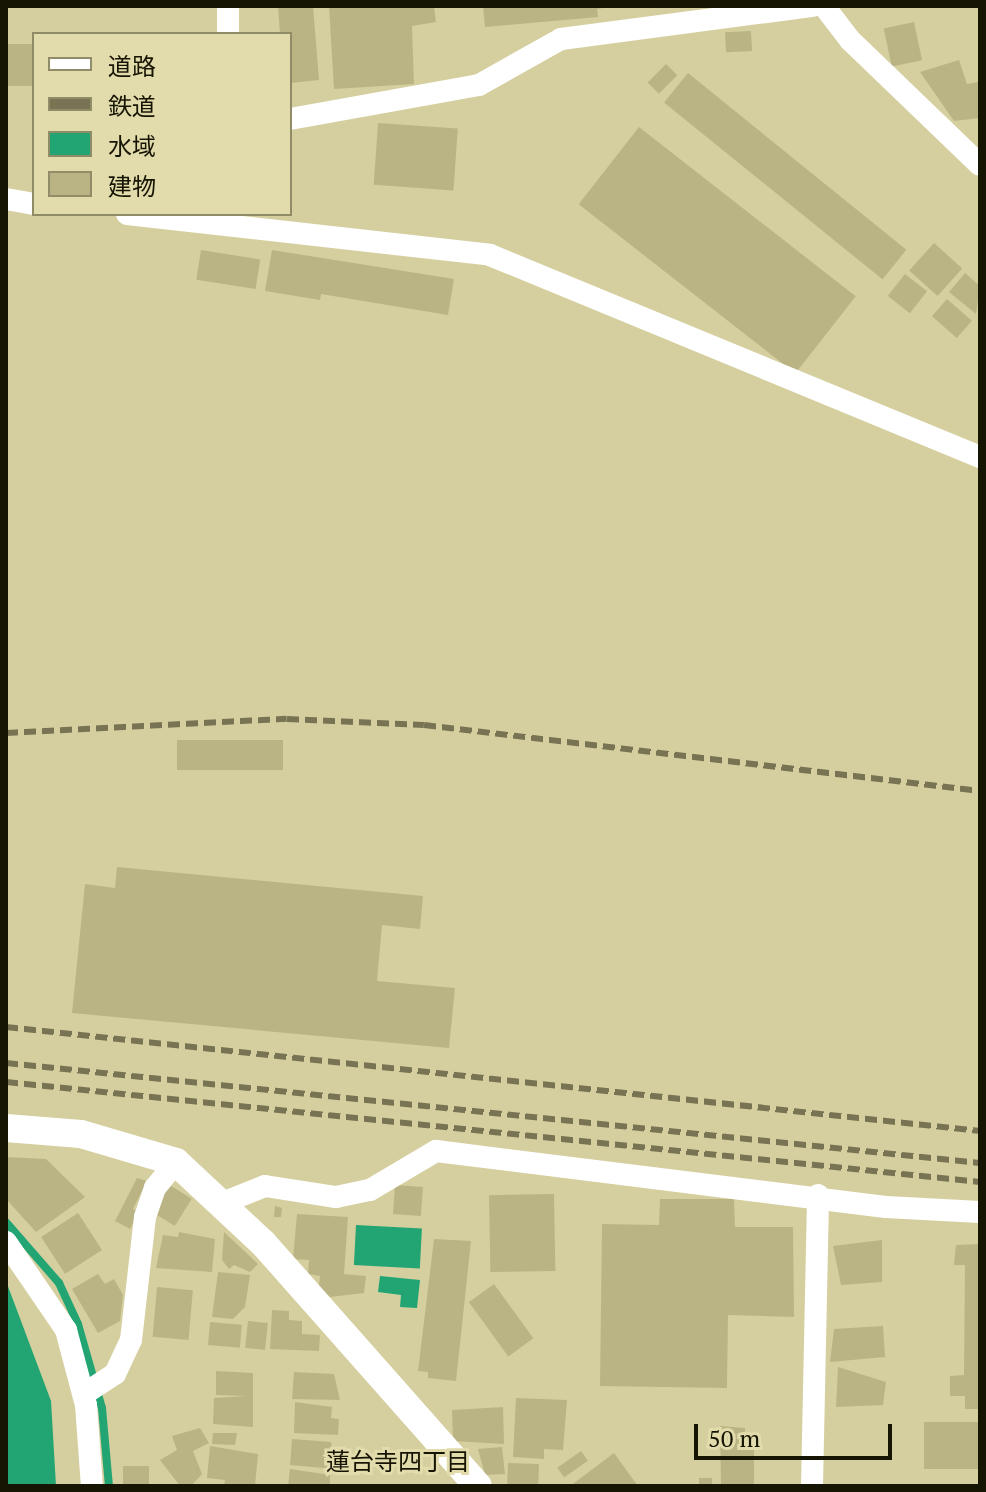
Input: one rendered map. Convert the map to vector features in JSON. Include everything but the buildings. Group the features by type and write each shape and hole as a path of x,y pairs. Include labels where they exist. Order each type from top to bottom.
{"street":[{"path":"228,6 228,32"},
{"path":"292,119 479,85 561,39 813,6"},
{"path":"824,6 850,40 980,165"},
{"path":"6,199 32,204"},
{"path":"167,216 226,219 490,255 980,457"},
{"path":"6,1128 81,1134 176,1162 225,1202 478,1486"},
{"path":"225,1202 265,1186 336,1197 370,1190 436,1151 818,1195 886,1207 980,1212"},
{"path":"84,1394 115,1374 131,1340 145,1217 155,1188 176,1162"},
{"path":"812,1486 818,1195"},
{"path":"6,1242 66,1330 84,1394 92,1486"}],"water":[{"path":"356,1225 422,1228 420,1268 354,1265"},
{"path":"380,1276 420,1280 417,1308 400,1307 401,1295 378,1292"},
{"path":"6,1281 51,1401 56,1486 6,1486"}],"waterway":[{"path":"6,1222 59,1283 78,1324 102,1408 109,1486"}],"railway":[{"path":"6,733 287,719 424,725 980,791"},
{"path":"6,1027 980,1131"},
{"path":"6,1063 980,1163"},
{"path":"6,1082 980,1182"}],"district":[{"name":"蓮台寺四丁目","path":"398,1462"}]}
